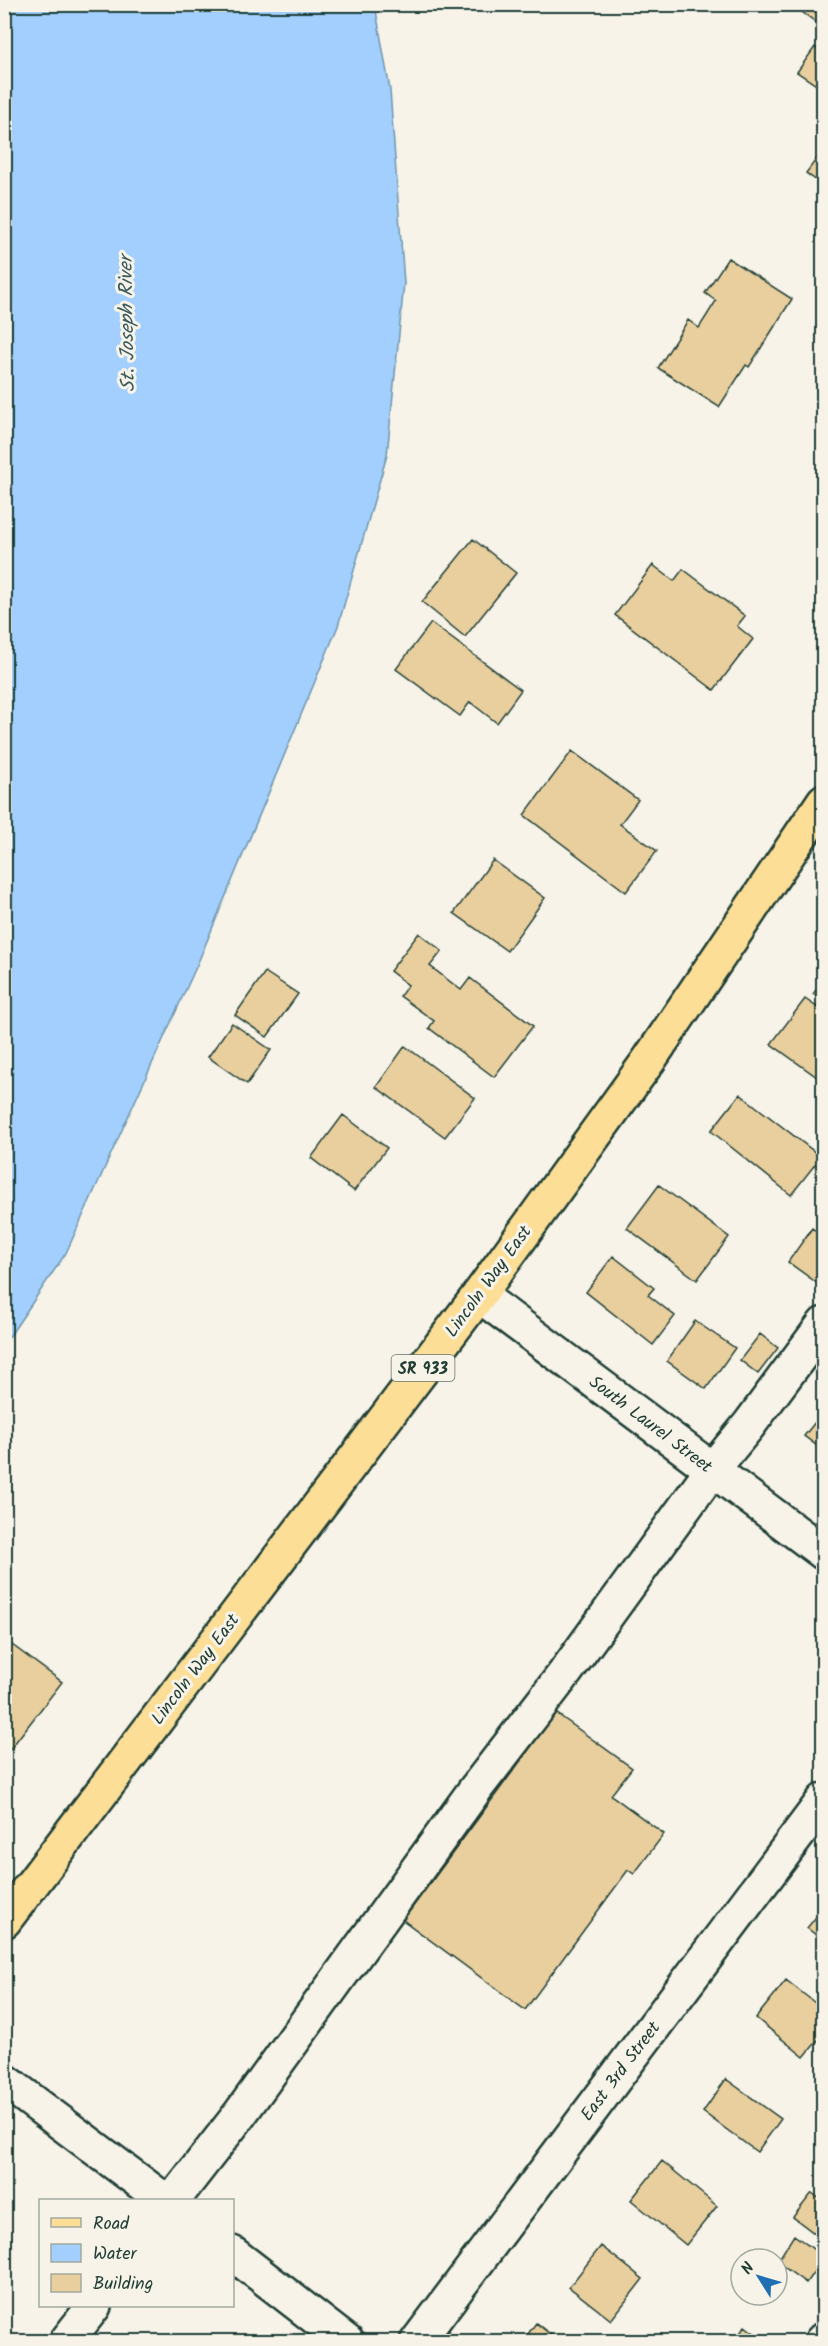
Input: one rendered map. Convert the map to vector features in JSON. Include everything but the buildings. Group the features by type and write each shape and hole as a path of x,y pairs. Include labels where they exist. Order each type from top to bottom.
{"main road":[{"name":"Lincoln Way East","path":"4,1921 479,1295 649,1060 824,801"}],"street":[{"name":"South Laurel Street","path":"479,1295 824,1553"},
{"path":"174,2199 240,2114 477,1787 565,1673 712,1470 749,1425 824,1324"},
{"name":"East 3rd Street","path":"417,2342 824,1800"},
{"path":"4,2080 163,2199"},
{"path":"234,2255 346,2342"},
{"path":"66,2342 92,2307"}],"water":[{"name":"St. Joseph River","path":"5,4 375,5 390,90 404,283 387,455 338,626 197,965 66,1253 5,1343"}]}
